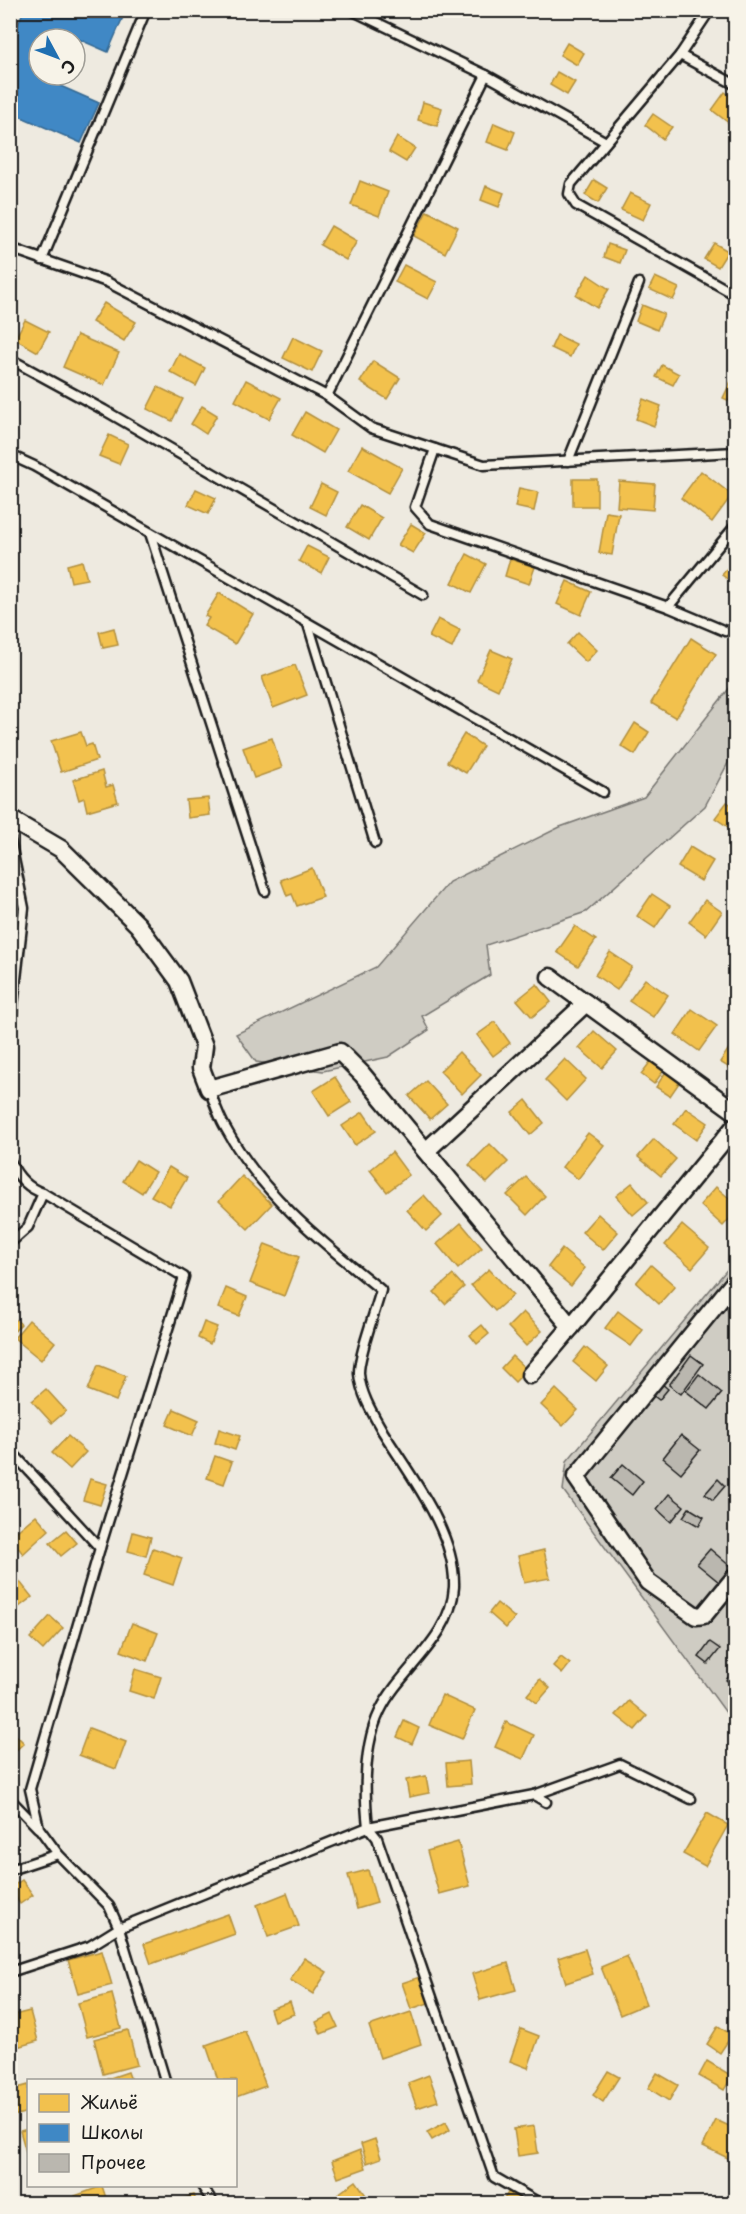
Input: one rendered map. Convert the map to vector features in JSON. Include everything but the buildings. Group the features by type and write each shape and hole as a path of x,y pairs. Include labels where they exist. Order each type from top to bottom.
{"street":[{"path":"10,819 61,849 138,925 166,962 179,981 204,1046 201,1068 209,1089 340,1052 362,1074 571,1327"},
{"path":"550,977 735,1112"},
{"path":"426,1151 586,1003"},
{"path":"530,1375 735,1125"},
{"path":"735,1280 576,1477 648,1582 696,1616 704,1615 735,1576"}],"lane":[{"path":"42,260 146,10"},
{"path":"351,10 486,75 606,142"},
{"path":"710,10 680,55 572,184 569,194 576,205 735,295"},
{"path":"680,55 735,85"},
{"path":"327,396 486,75"},
{"path":"10,248 107,282 327,396 370,428 484,465 735,452"},
{"path":"568,461 639,283"},
{"path":"10,359 104,410 423,595"},
{"path":"435,449 415,507 430,524 668,607 725,631"},
{"path":"10,455 34,466 603,792"},
{"path":"668,607 735,525"},
{"path":"150,533 265,891"},
{"path":"308,624 375,843"},
{"path":"10,839 24,908 10,1033"},
{"path":"209,1089 224,1126 246,1160 290,1212 315,1237 381,1290 359,1372 368,1406 442,1529 452,1558 454,1587 451,1608 434,1640 381,1710 371,1737 364,1791 368,1827 377,1838 495,2177 541,2204"},
{"path":"10,1161 15,1172 31,1190 43,1193 184,1277 100,1548 30,1789 39,1828"},
{"path":"10,1243 28,1227 43,1193"},
{"path":"10,1450 100,1548"},
{"path":"10,1972 90,1946 119,1928 368,1827 534,1796 620,1764 691,1799"},
{"path":"534,1796 546,1802"},
{"path":"10,1799 39,1828 58,1854 109,1906 119,1928 165,2079"},
{"path":"10,1870 58,1854"},
{"path":"203,2187 214,2204"}],"shaded area":[{"path":"735,681 735,750 705,806 586,912 486,945 490,975 422,1016 429,1030 388,1057 323,1071 256,1062 236,1034 376,967 449,882 560,827 644,797"},
{"path":"735,1260 735,1725 563,1490 567,1461"}]}
